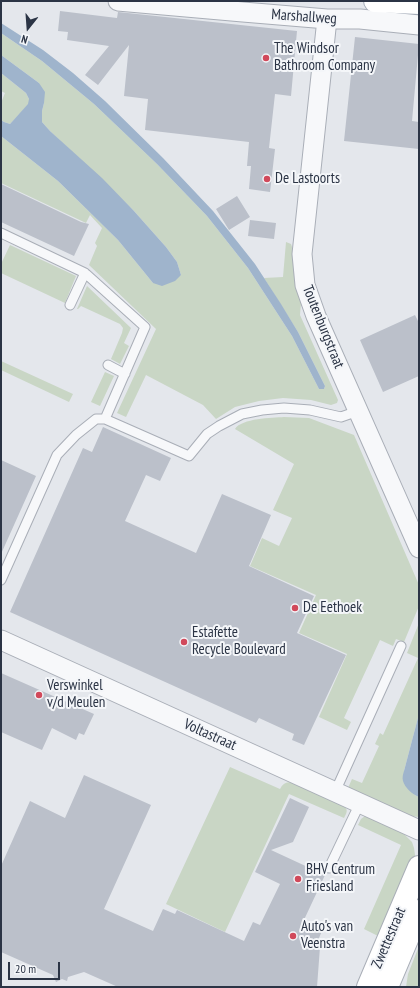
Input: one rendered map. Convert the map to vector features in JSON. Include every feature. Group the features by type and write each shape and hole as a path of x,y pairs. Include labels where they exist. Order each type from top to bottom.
{"street":[{"name":"Marshallweg","path":"118,1 327,19 419,25"},
{"path":"375,1 419,3"},
{"name":"Toutenburgstraat","path":"327,19 302,254 305,285 316,316 419,548"},
{"name":"Voltastraat","path":"1,640 419,830"},
{"name":"Zwettestraat","path":"368,987 419,867"},
{"name":"Zwettestraat","path":"387,987 419,911"}],"lane":[{"path":"1,233 85,273 145,327 105,419"},
{"path":"70,305 85,273"},
{"path":"108,365 125,374"},
{"path":"1,580 57,455 76,435 96,419 105,419 189,456 207,434 242,414 284,408 310,410 341,417 358,411"},
{"path":"335,792 401,646"},
{"path":"329,868 360,803"}],"green space":[{"path":"1,33 42,61 94,104 157,164 207,216 248,268 292,336 319,389 324,389 325,386 298,332 264,278 283,277 286,242 291,244 293,250 295,283 301,303 300,315 338,400 337,403 331,405 311,400 283,398 259,401 235,407 216,419 203,405 146,375 126,417 117,413 156,329 89,265 97,246 95,243 102,228 90,215 86,223 1,183 1,136 58,181 118,240 153,283 181,275 177,262 166,247 134,211 42,122 44,103 39,83 1,55"},
{"path":"1,73 26,93 29,99 29,104 10,124 1,120 1,103 5,93 1,91"},
{"path":"10,245 76,276 65,303 1,273 1,264"},
{"path":"87,286 131,328 124,343 129,346 120,364 111,359 122,333 123,328 120,324 81,306 77,309"},
{"path":"1,361 73,394 69,402 1,370"},
{"path":"105,372 114,376 100,406 91,402"},
{"path":"265,418 309,418 354,435 419,585 419,606 404,642 396,639 393,646 380,640 344,718 351,722 347,730 319,717 347,654 299,633 316,595 250,566 262,538 279,546 292,518 273,510 294,464 235,429 239,425 250,421"},
{"path":"419,623 419,714 404,771 415,795 419,797 419,817 410,816 348,788 352,779 362,783 379,746 375,744 380,733 383,735 418,658 407,653"},
{"path":"230,767 280,789 285,783 293,783 344,806 347,810 344,818 289,794 225,932 166,904"},
{"path":"365,816 405,835 412,842 415,855 415,862 380,937 364,929 401,845 358,825 361,819"},
{"path":"419,946 418,987 406,987 408,974"}],"water":[{"path":"1,23 43,50 73,73 105,101 163,158 213,211 255,264 281,304 298,332 325,386 324,389 319,389 292,336 248,268 207,216 157,164 94,104 42,61 1,33"},
{"path":"1,55 39,83 45,92 42,122 102,178 166,247 177,262 181,275 175,281 162,286 153,283 118,240 58,181 1,136 1,120 10,124 28,104 29,99 26,93 1,73"},
{"path":"419,714 419,797 411,792 404,784 403,773"}],"building":[{"path":"60,11 117,18 118,12 297,31 291,96 275,94 269,148 275,149 270,192 249,189 251,166 247,166 249,142 145,130 148,99 124,96 129,45 98,85 85,75 109,46 67,40 68,32 58,31"},
{"path":"355,37 419,44 412,121 419,122 419,149 344,141"},
{"path":"1,184 81,222 89,224 74,256 1,222"},
{"path":"237,196 250,217 229,230 216,209"},
{"path":"250,220 276,223 274,239 248,236"},
{"path":"415,315 419,323 419,376 383,392 360,340"},
{"path":"103,427 171,458 160,481 146,475 125,521 196,553 222,494 271,515 249,566 314,596 297,633 346,655 304,745 292,740 294,734 259,718 256,723 10,612 83,448 92,452"},
{"path":"1,460 36,476 1,554"},
{"path":"1,673 94,714 84,735 79,733 76,740 52,728 42,750 1,732"},
{"path":"84,775 151,805 104,909 153,931 163,909 175,914 177,910 244,941 253,922 260,925 280,884 255,872 290,798 309,807 293,842 271,850 325,875 303,922 322,931 316,945 320,947 317,987 118,987 84,972 68,977 67,981 62,979 56,982 53,975 1,952 1,866 30,801 65,818"}],"place":[{"name":"The Windsor Bathroom Company","path":"266,58"},
{"name":"De Lastoorts","path":"267,179"},
{"name":"De Eethoek","path":"295,608"},
{"name":"Estafette Recycle Boulevard","path":"184,642"},
{"name":"Verswinkel v/d Meulen","path":"39,695"},
{"name":"BHV Centrum Friesland","path":"298,879"},
{"name":"Auto's van Veenstra","path":"293,936"}]}
